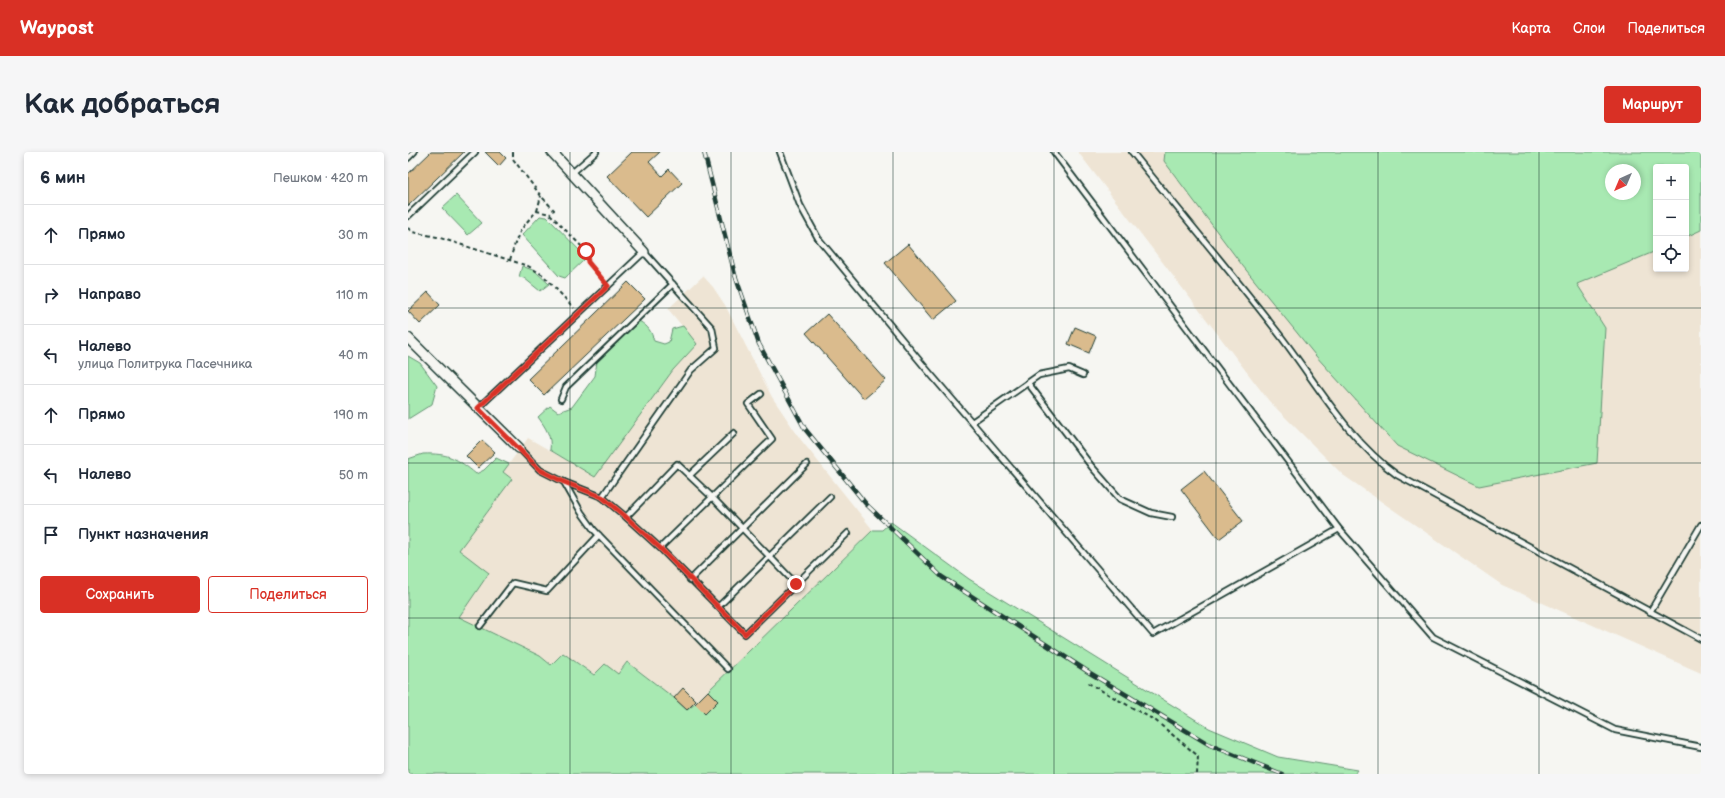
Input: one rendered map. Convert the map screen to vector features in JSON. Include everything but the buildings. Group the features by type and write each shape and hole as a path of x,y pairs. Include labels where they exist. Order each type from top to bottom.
{"street":[{"path":"552,152 644,252"},
{"path":"408,338 519,448"}],"lane":[{"path":"408,158 414,152"},
{"path":"408,216 475,152"},
{"path":"572,173 596,152"},
{"path":"780,152 800,205 818,238 972,422 1153,634 1339,529"},
{"path":"1054,152 1339,529 1433,638 1616,730 1701,747"},
{"path":"1132,152 1278,334 1357,438 1376,460 1397,475 1701,640"},
{"path":"478,408 644,252 712,328 716,348 691,370 602,497"},
{"path":"561,399 566,387 673,284"},
{"path":"972,422 1039,375 1069,369 1083,375"},
{"path":"1028,383 1092,467 1120,499 1151,512 1172,516"},
{"path":"660,548 772,439 748,404 761,394"},
{"path":"690,475 734,433"},
{"path":"519,448 540,470 564,482 602,497 660,548 745,634 848,533"},
{"path":"626,517 677,464 712,497 796,584"},
{"path":"690,580 807,464"},
{"path":"564,482 581,512 599,536 728,669"},
{"path":"718,607 830,497"},
{"path":"1650,612 1701,525"},
{"path":"480,626 513,584 547,591 599,536"}],"path":[{"path":"513,152 512,159 554,210 550,214"},
{"path":"510,260 522,225 538,211 541,196"},
{"path":"538,211 550,214 586,251 588,262 608,286"},
{"path":"408,228 412,232 437,237 537,270 579,313"},
{"path":"1088,684 1156,721 1198,756 1197,774"}],"shaded area":[{"path":"1078,152 1701,152 1701,673 1502,585 1343,475 1269,401"},
{"path":"703,276 713,287 725,305 772,397 801,440 873,530 709,691 718,701 705,714 687,710 674,698 627,662 618,674 594,675 563,653 551,665 540,656 459,617 488,573 458,550 512,479 503,472 528,438 595,476 673,370 697,344 668,309"}],"green space":[{"path":"1165,152 1701,152 1701,230 1689,236 1689,164 1653,164 1653,252 1577,284 1605,328 1597,463 1479,486 1397,446 1315,355 1242,265 1164,161"},
{"path":"456,195 482,223 468,235 442,208"},
{"path":"540,216 547,217 584,255 584,260 565,278 559,276 522,235"},
{"path":"522,266 535,271 549,284 540,291 524,278 519,277"},
{"path":"639,321 645,325 652,334 654,341 664,344 669,342 672,329 683,326 697,344 673,370 595,477 550,450 548,433 538,417 550,406 558,412 572,407 595,376 597,361"},
{"path":"408,356 420,363 437,386 432,404 408,419"},
{"path":"423,454 439,454 452,458 476,474 484,470 496,458 509,464 503,472 512,479 459,550 489,573 459,617 540,656 551,665 563,653 594,675 605,664 618,674 627,662 674,698 687,710 695,704 718,701 708,691 873,530 882,530 891,522 969,579 1209,728 1278,757 1358,770 1355,774 408,774 408,459"}],"railway":[{"path":"704,152 735,275 759,344 805,429 866,504 942,577 1090,673 1210,745 1282,774"}],"route":[{"path":"586,251 588,255 588,262 608,286 478,408 540,470 564,482 602,497 626,517 660,548 745,634 796,584"}]}
